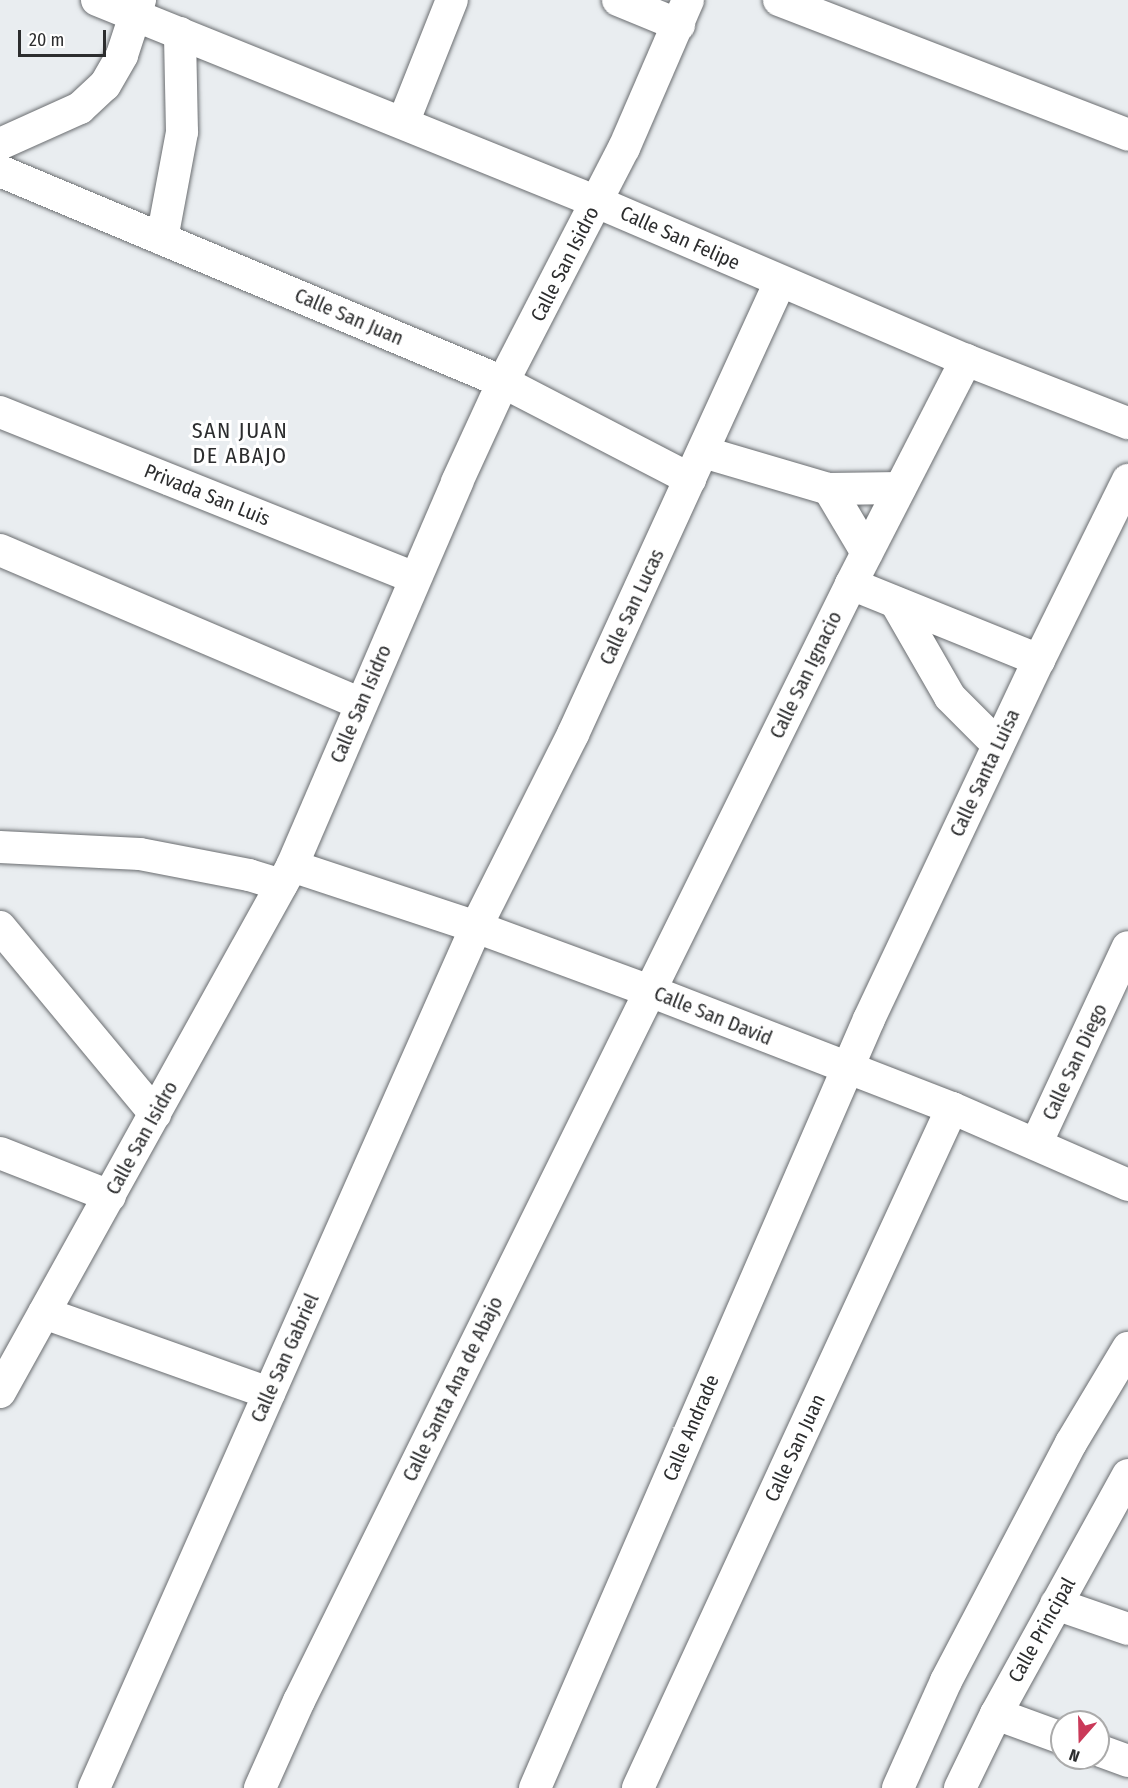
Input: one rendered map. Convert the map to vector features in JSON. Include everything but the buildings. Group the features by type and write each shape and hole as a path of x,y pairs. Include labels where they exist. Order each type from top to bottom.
{"street":[{"name":"Calle San Felipe","path":"97,0 138,7 180,33 597,202 966,360 1128,423"},
{"path":"403,123 452,0"},
{"path":"618,0 684,13"},
{"path":"779,0 1128,135"},
{"path":"0,144 80,108 105,85 122,55 138,7"},
{"name":"Calle San Isidro","path":"0,1392 8,1359 44,1313 286,876 503,382 624,148 684,13"},
{"path":"162,239 182,132 180,33"},
{"name":"Calle San Juan","path":"0,171 697,465 829,489 900,488"},
{"name":"Calle San Lucas","path":"476,927 573,734 780,282"},
{"name":"Calle San Ignacio","path":"650,991 850,584 966,360"},
{"name":"Privada San Luis","path":"0,412 415,578"},
{"name":"Calle Santa Luisa","path":"846,1069 1038,660 1128,480"},
{"path":"829,489 867,553"},
{"path":"0,550 362,704"},
{"path":"850,584 1038,660"},
{"path":"896,603 950,697 998,745"},
{"name":"Calle San David","path":"0,848 140,854 249,875 286,876 476,927 650,991 846,1069 952,1108 1128,1185"},
{"path":"0,927 155,1114"},
{"name":"Calle San Gabriel","path":"94,1788 476,927"},
{"name":"Calle San Diego","path":"1036,1144 1128,947"},
{"name":"Calle Santa Ana de Abajo","path":"260,1788 309,1680 650,991"},
{"name":"Calle Andrade","path":"535,1788 846,1069"},
{"name":"Calle San Juan","path":"638,1788 952,1108"},
{"path":"0,1153 110,1196"},
{"path":"44,1313 269,1393"},
{"path":"898,1788 951,1671 1071,1443 1128,1348"},
{"name":"Calle Principal","path":"960,1788 996,1714 1128,1474"},
{"path":"1056,1604 1128,1629"},
{"path":"996,1714 1050,1734"},
{"path":"1110,1754 1128,1761"}],"district":[{"name":"SAN JUAN DE ABAJO","path":"240,443"}]}
